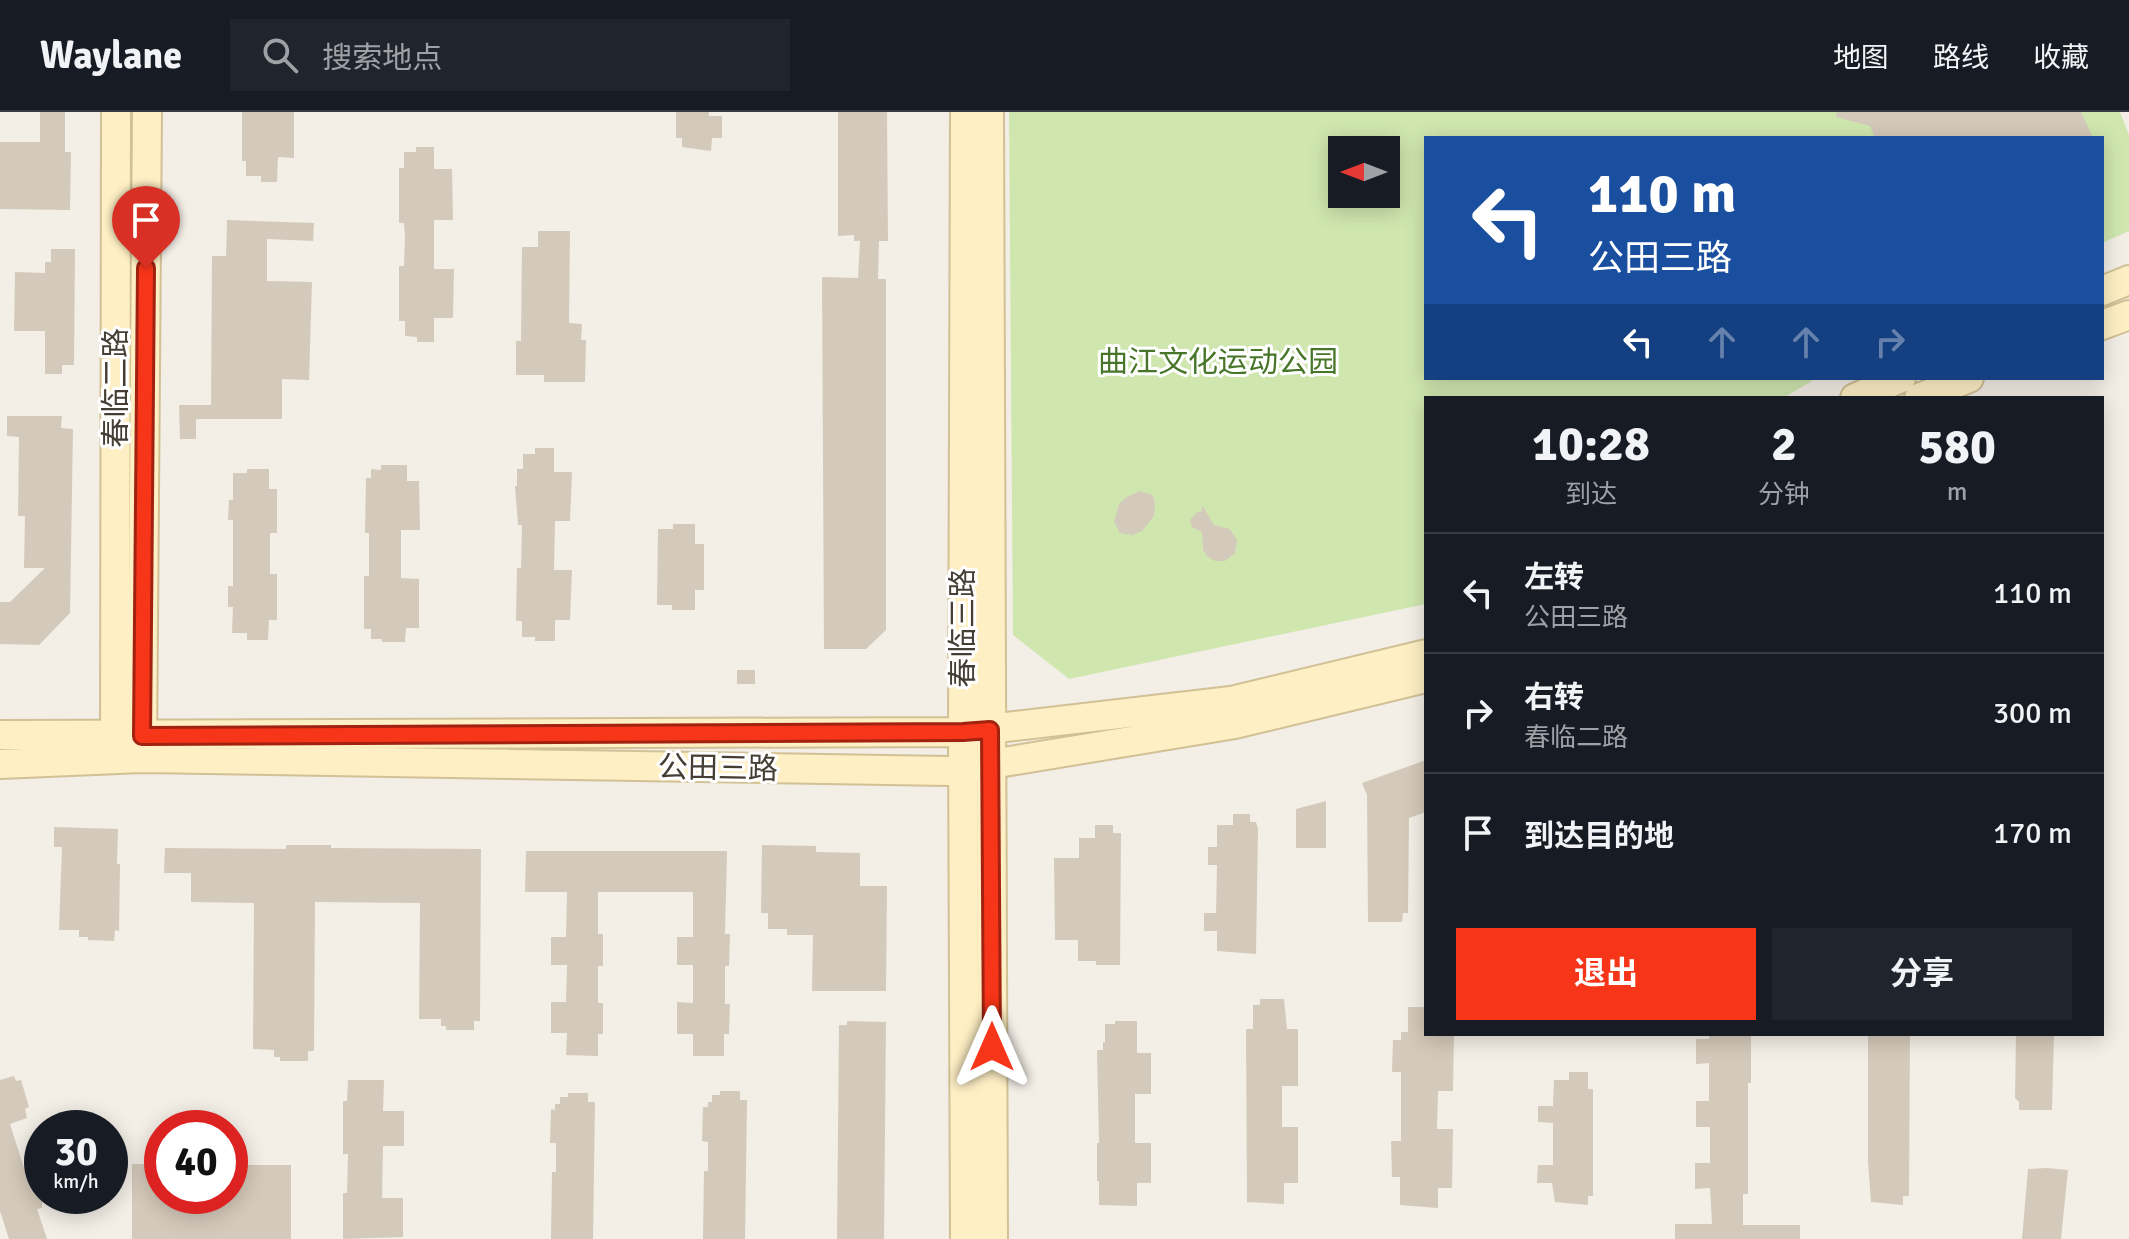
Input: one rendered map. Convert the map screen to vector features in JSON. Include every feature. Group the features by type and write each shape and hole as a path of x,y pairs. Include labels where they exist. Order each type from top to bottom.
{"street":[{"name":"春临二路","path":"116,112 128,747"},
{"name":"春临二路","path":"128,747 147,112"},
{"name":"春临三路","path":"965,112 976,731 993,1239"},
{"name":"春临三路","path":"976,731 989,112"},
{"path":"2104,290 2129,280"},
{"path":"2104,324 2129,315"},
{"path":"1860,396 1896,380"},
{"path":"1924,396 1964,380"},
{"name":"公田三路","path":"0,764 128,747 976,731 1231,701 1424,654"},
{"name":"公田三路","path":"0,735 128,747 977,767 1235,724 1424,678"},
{"name":"春临三路","path":"965,1239 977,767"}],"green space":[{"name":"曲江文化运动公园","path":"1009,112 2120,112 2129,135 2129,231 2104,242 2104,136 1424,136 1424,380 1814,380 1786,396 1424,396 1424,604 1069,679 1013,635"}],"building":[{"path":"40,112 65,112 65,152 71,152 70,210 0,209 0,142 40,142"},
{"path":"242,112 294,112 294,158 278,157 277,182 261,182 261,176 246,176 246,161 242,161"},
{"path":"676,112 709,112 709,116 722,116 722,138 712,138 711,151 682,147 682,138 676,138"},
{"path":"838,112 887,112 888,241 879,241 878,279 886,279 886,630 866,649 824,649 822,277 858,278 860,241 854,241 854,235 838,236"},
{"path":"1837,112 2081,112 2092,136 1874,136 1870,126 1836,117"},
{"path":"416,147 434,147 434,169 452,169 453,220 434,220 434,269 454,269 453,318 434,318 434,342 417,342 417,337 405,336 405,321 399,321 399,266 404,266 405,237 404,223 399,223 399,168 404,168 404,152 416,152"},
{"path":"227,220 314,223 313,241 267,239 267,281 312,282 309,380 282,379 282,419 196,419 196,439 180,439 179,405 211,405 212,256 226,256"},
{"path":"538,231 570,231 569,323 582,324 581,340 586,340 585,382 544,382 544,375 516,375 516,341 521,341 522,247 538,247"},
{"path":"51,249 75,249 74,365 62,365 62,374 45,374 45,331 14,331 15,272 45,273 45,262 51,262"},
{"path":"7,416 62,416 61,428 73,429 70,613 39,645 0,644 0,602 10,602 45,568 24,568 25,516 18,516 19,437 7,436"},
{"path":"535,448 554,448 554,472 572,472 570,521 555,521 554,570 572,570 570,620 555,620 555,641 535,641 535,637 522,637 522,621 516,621 522,525 518,525 515,486 517,469 523,469 523,454 535,454"},
{"path":"381,465 407,465 407,481 419,481 420,530 401,530 401,578 419,579 419,628 406,628 405,642 371,639 371,629 364,629 364,576 369,576 369,533 365,533 366,478 371,478 371,469 381,470"},
{"path":"247,469 269,469 269,489 277,489 277,533 270,533 270,574 277,574 277,620 269,620 268,640 247,640 247,633 232,633 233,607 228,607 228,586 233,586 233,520 228,520 229,500 233,500 233,473 247,473"},
{"path":"1139,491 1153,495 1154,516 1142,531 1132,535 1120,533 1114,522 1119,504"},
{"path":"1202,505 1214,525 1230,529 1237,540 1235,553 1225,561 1215,561 1207,556 1203,550 1202,532 1192,527 1190,520 1202,511"},
{"path":"673,524 695,524 695,544 704,544 704,590 695,590 695,610 672,610 672,605 657,605 658,529 673,529"},
{"path":"737,670 755,670 755,684 737,684"},
{"path":"1424,761 1424,813 1409,818 1408,913 1403,913 1402,922 1368,922 1367,795 1362,783"},
{"path":"1326,801 1326,848 1296,848 1296,809"},
{"path":"1233,814 1250,814 1250,822 1256,822 1258,829 1256,954 1217,951 1217,931 1204,931 1204,913 1216,913 1217,865 1208,865 1208,847 1217,847 1217,825 1233,825"},
{"path":"1095,825 1113,825 1113,833 1121,833 1120,965 1078,961 1078,940 1055,940 1054,858 1079,858 1079,838 1095,838"},
{"path":"54,827 118,829 119,931 115,930 114,941 88,940 88,937 79,937 79,930 59,930 62,847 54,847"},
{"path":"286,845 481,849 480,1021 474,1021 474,1030 446,1030 446,1026 441,1026 441,1019 419,1019 420,903 315,902 314,1051 308,1051 308,1061 280,1061 280,1057 274,1057 274,1050 253,1049 254,903 191,902 191,873 164,873 165,848 286,849"},
{"path":"762,845 816,846 816,852 860,853 860,886 887,886 886,991 812,991 813,935 787,935 787,929 768,929 768,913 761,913"},
{"path":"526,851 727,851 725,934 730,934 729,966 725,966 725,1004 730,1004 729,1034 724,1034 724,1056 693,1056 693,1034 677,1034 677,1002 693,1003 693,965 677,965 677,937 693,937 693,892 598,892 598,934 603,934 603,966 598,966 598,1003 603,1003 603,1034 598,1034 598,1056 566,1055 567,1033 551,1033 551,1002 566,1002 567,965 551,965 551,937 566,937 567,892 525,892"},
{"path":"1260,999 1284,999 1287,1029 1298,1029 1298,1086 1282,1086 1282,1127 1298,1127 1298,1183 1284,1183 1284,1204 1247,1202 1246,1029 1253,1029 1253,1005 1260,1005"},
{"path":"1408,1007 1424,1007 1424,1036 1454,1036 1453,1091 1438,1091 1437,1129 1453,1129 1452,1188 1438,1188 1438,1208 1400,1205 1400,1177 1392,1177 1391,1141 1401,1141 1401,1072 1392,1072 1393,1040 1401,1040 1401,1032 1408,1032"},
{"path":"847,1021 886,1022 884,1239 837,1239 839,1025 847,1025"},
{"path":"1115,1021 1137,1021 1137,1053 1151,1053 1151,1094 1135,1094 1135,1143 1151,1143 1151,1183 1137,1183 1137,1206 1099,1205 1097,1050 1103,1050 1105,1024 1115,1024"},
{"path":"1709,1036 1751,1036 1748,1194 1743,1194 1743,1225 1800,1225 1800,1239 1675,1239 1675,1224 1712,1224 1710,1188 1695,1189 1695,1163 1710,1163 1710,1127 1696,1127 1696,1101 1709,1101 1709,1063 1696,1064 1696,1039 1709,1039"},
{"path":"1868,1036 1910,1036 1909,1196 1903,1196 1903,1205 1871,1202"},
{"path":"2016,1036 2054,1036 2052,1110 2019,1110 2019,1102 2015,1098"},
{"path":"1569,1072 1588,1072 1588,1089 1593,1089 1593,1196 1588,1196 1588,1205 1555,1202 1552,1183 1537,1183 1538,1165 1553,1165 1553,1123 1538,1122 1538,1106 1553,1106 1554,1080 1569,1080"},
{"path":"14,1076 16,1081 21,1080 29,1107 24,1110 24,1119 10,1124 24,1168 24,1214 39,1214 47,1239 9,1239 0,1211 0,1080"},
{"path":"348,1080 384,1080 383,1111 404,1111 404,1146 383,1146 382,1198 403,1198 403,1237 343,1239 343,1193 347,1193 348,1154 343,1154 343,1101 347,1101"},
{"path":"720,1091 740,1091 740,1100 747,1100 745,1239 703,1239 704,1171 708,1171 708,1142 702,1141 703,1107 708,1107 712,1095 720,1095"},
{"path":"568,1093 588,1093 588,1102 595,1102 593,1239 551,1239 552,1172 556,1172 556,1143 550,1143 551,1109 555,1110 555,1104 560,1104 560,1097 568,1097"},
{"path":"132,1164 144,1164 144,1214 248,1214 248,1165 291,1165 291,1239 132,1239"},
{"path":"2028,1169 2068,1170 2061,1239 2022,1239"}],"route":[{"path":"146,268 142,736 990,730 992,1047"}]}
